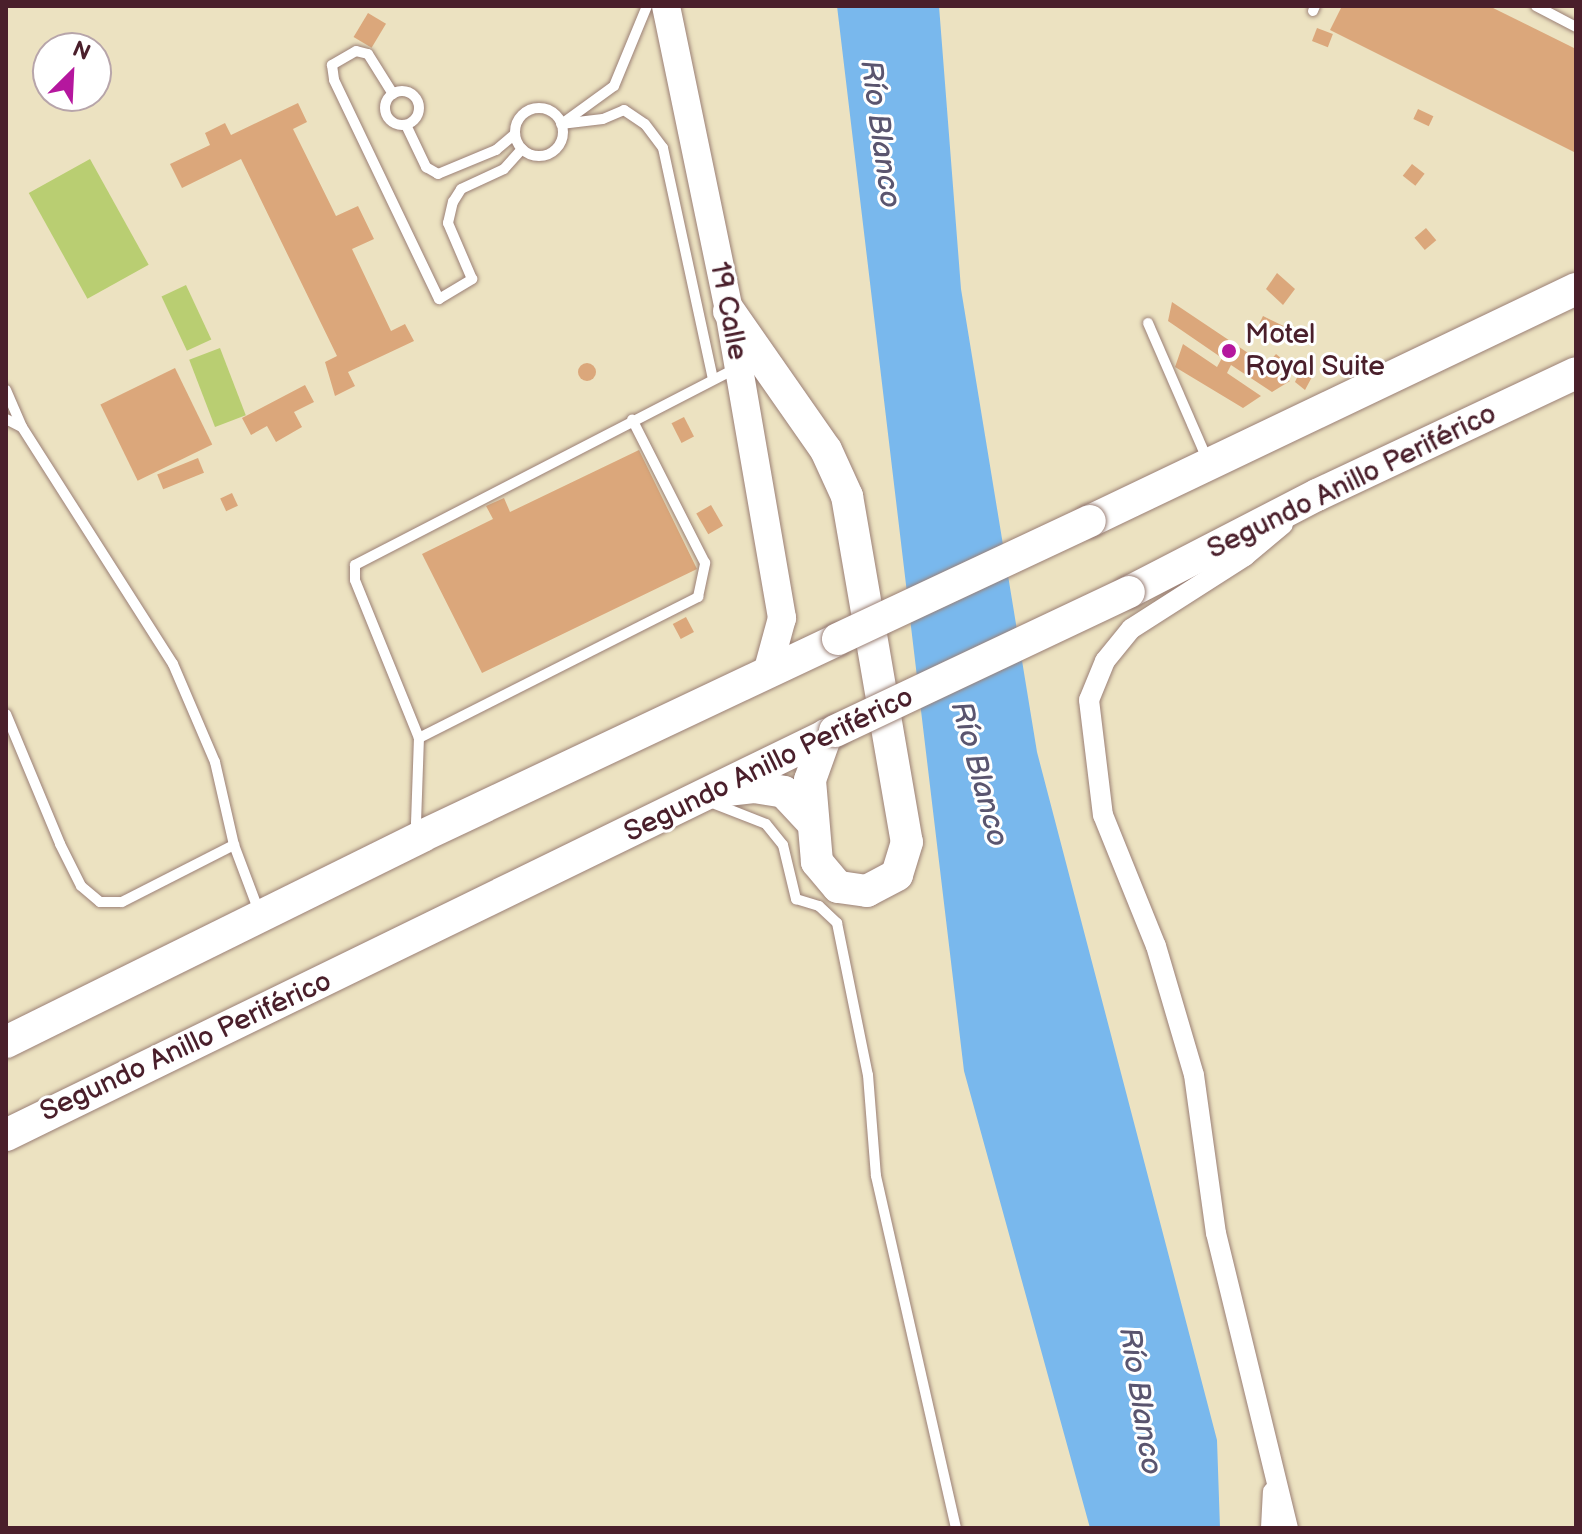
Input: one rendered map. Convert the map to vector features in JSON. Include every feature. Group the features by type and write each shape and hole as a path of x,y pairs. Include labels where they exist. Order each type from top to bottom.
{"main road":[{"name":"19 Calle","path":"666,6 729,311 782,618 767,673"},
{"path":"6,1042 422,836 1211,466 1576,289"},
{"path":"729,311 826,450 847,496 906,830 905,860 897,875 867,891 838,887 817,862 810,820 812,765 830,733"},
{"name":"Segundo Anillo Periférico","path":"6,1135 830,733 1129,592 1317,495 1576,373"},
{"path":"782,618 832,642"},
{"path":"704,796 773,788 796,800 810,820"}],"street":[{"path":"1288,1528 1216,1233 1194,1075 1156,946 1103,815 1089,700 1105,661 1131,629 1245,556 1317,495"},
{"path":"1271,1528 1273,1472"}],"lane":[{"path":"561,124 614,86 647,6"},
{"path":"1536,6 1576,27"},
{"path":"393,94 368,54 356,51 332,65 334,80 439,299 472,279 448,223 453,202 461,189 504,169 522,149"},
{"path":"406,125 417,116 418,103 403,91 393,94 385,102 386,117 406,125 426,167 438,174 496,150 515,134 518,121 532,109 552,112 561,124 561,140 551,152 536,156 522,149 515,134"},
{"path":"561,124 603,119 624,110 645,124 663,148 713,379"},
{"path":"1148,323 1211,466"},
{"path":"422,836 416,823 419,738 355,580 355,565 632,419 739,367"},
{"path":"6,390 22,427 173,664 215,762 234,845 260,916"},
{"path":"6,419 22,427"},
{"path":"419,738 698,597 705,563 632,419"},
{"path":"6,714 60,844 81,886 100,902 122,902 234,845"},
{"path":"704,796 766,824 783,845 796,899 819,906 837,923 868,1075 876,1176 956,1528"}],"green space":[{"path":"90,159 149,265 87,299 29,193"},
{"path":"186,285 211,339 187,351 162,296"},
{"path":"220,348 246,415 215,427 189,360"}],"water":[{"name":"Río Blanco","path":"837,6 939,6 961,289 1037,752 1217,1440 1220,1528 1090,1528 964,1071"}],"building":[{"path":"1342,6 1489,6 1576,49 1576,153 1330,30"},
{"path":"368,13 386,24 372,48 354,37"},
{"path":"1317,28 1333,34 1328,47 1312,41"},
{"path":"298,103 307,122 293,129 336,216 358,206 374,239 352,249 391,331 405,324 414,341 348,372 355,386 335,396 325,362 337,356 241,159 182,188 170,164 210,145 205,133 225,123 231,135"},
{"path":"1418,109 1433,116 1429,126 1413,119"},
{"path":"1412,164 1425,174 1415,186 1403,176"},
{"path":"1426,228 1436,240 1425,250 1415,238"},
{"path":"1277,273 1295,289 1283,305 1266,289"},
{"name":"Motel Royal Suite","path":"1172,302 1290,381 1272,392 1231,365 1227,373 1261,396 1243,408 1175,367 1183,344 1217,367 1222,358 1168,321"},
{"path":"1263,316 1288,328 1285,335 1259,323"},
{"path":"1276,354 1295,370 1289,374 1271,360"},
{"path":"583,363 591,363 596,372 594,379 583,381 578,376 578,368"},
{"path":"175,368 212,444 138,481 100,404"},
{"path":"1301,369 1313,375 1305,390 1295,382"},
{"path":"305,385 314,402 294,412 302,427 276,442 267,426 251,435 242,418"},
{"path":"684,417 694,437 682,443 672,423"},
{"path":"639,450 697,569 482,673 422,554 493,519 486,506 504,498 510,512"},
{"path":"198,458 204,473 163,489 157,474"},
{"path":"232,493 238,506 226,511 220,498"},
{"path":"711,505 723,526 708,534 696,514"},
{"path":"686,617 694,632 681,639 673,624"}],"place":[{"name":"Motel Royal Suite","path":"1229,351"}]}
